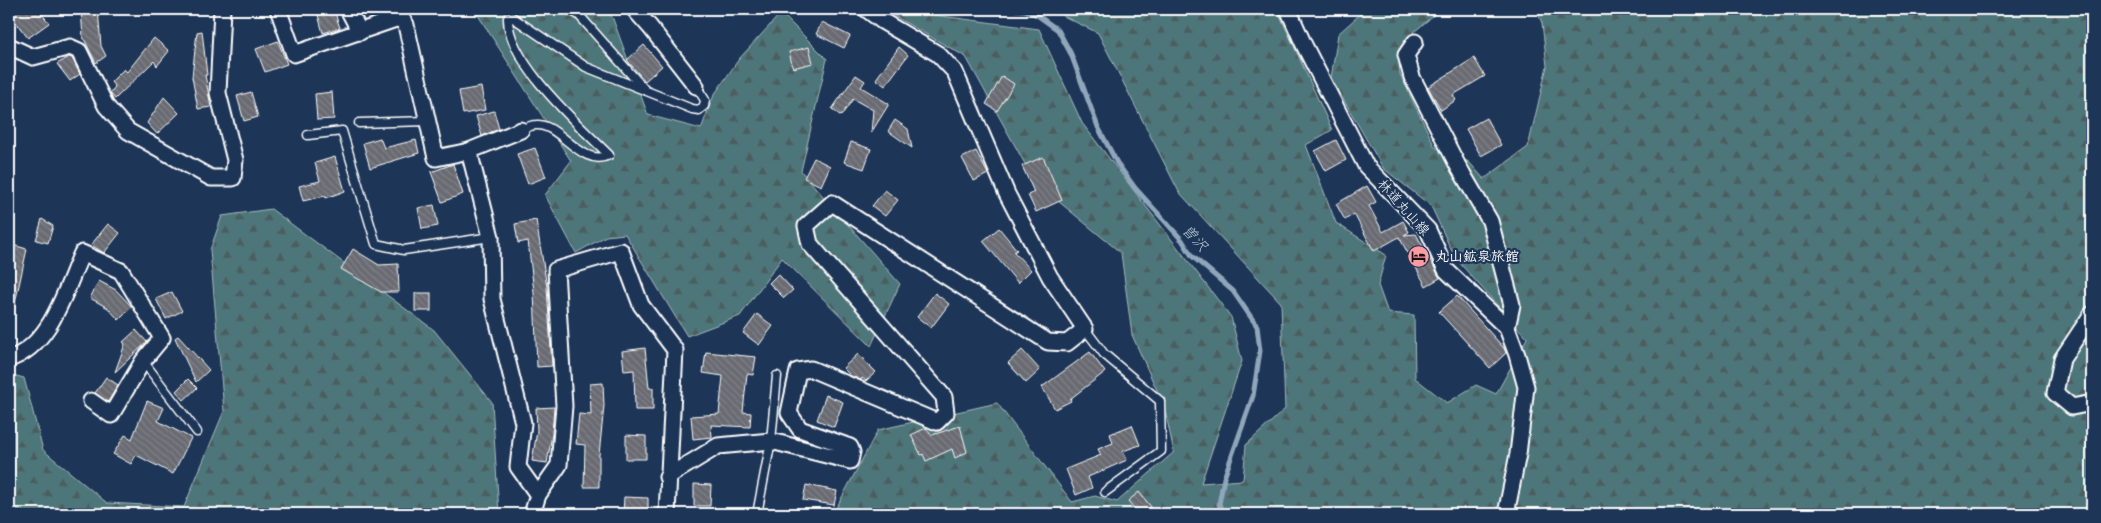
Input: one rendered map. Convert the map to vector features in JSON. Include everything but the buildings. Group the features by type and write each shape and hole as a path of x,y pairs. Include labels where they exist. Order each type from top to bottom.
{"street":[{"path":"9,46 33,57 70,47 79,51 106,106 128,132 211,178 233,178 235,160 218,92 222,9"},
{"path":"278,9 294,54 396,19 403,20 406,26 436,158 469,152 521,130"},
{"path":"348,9 360,32"},
{"path":"634,9 696,86"},
{"path":"667,477 718,446 771,441 850,461 852,452 850,447 800,429 789,413 798,371 811,369 938,422 946,413 944,397 810,244 806,226 832,203 1048,342 1067,343 1085,329 1050,277 1007,194 956,72 938,54 882,21 866,9"},
{"name":"林道丸山線","path":"1288,9 1304,45 1366,166 1428,230 1446,270 1506,328 1517,355 1526,387 1518,454 1506,514"},
{"path":"1415,42 1406,55 1412,77 1458,166 1490,221 1512,305 1506,328"},
{"path":"469,152 491,237 492,299 523,423 518,467 538,495"},
{"path":"532,514 538,495 559,465 564,406 556,270 621,251 641,305 675,350 666,514"},
{"path":"9,359 20,355 48,329 82,253 122,271 162,338 144,361 111,415 91,401"},
{"path":"2092,314 2062,359 2055,393 2072,407 2092,403"}],"lane":[{"path":"568,9 579,15 646,91"},
{"path":"521,130 537,125 552,130 571,145 591,156 603,158 609,155 548,95 527,67 511,35 508,18 512,17 586,67 699,110 704,106 705,100 696,86"},
{"path":"358,124 428,121"},
{"path":"308,135 342,131 376,244 404,250 491,237"},
{"path":"1085,329 1104,354 1160,401 1161,452 1105,492"},
{"path":"144,361 197,432"},
{"path":"757,514 771,441 777,376"}],"green space":[{"path":"474,9 607,9 613,19 648,115 701,129 714,95 739,59 781,13 827,59 801,171 900,284 871,346 782,258 740,316 687,336 625,234 606,236 576,253 545,195 571,161"},
{"path":"882,9 930,9 934,15 1039,29 1082,123 1231,317 1242,361 1201,483 1243,480 1246,445 1285,409 1281,303 1179,192 1098,33 1049,9 1277,9 1332,130 1306,145 1336,223 1386,255 1378,285 1388,313 1414,315 1415,378 1447,403 1476,385 1496,394 1527,338 1455,258 1431,206 1383,168 1331,78 1338,34 1366,9 1441,9 1414,32 1398,51 1400,74 1435,147 1469,162 1484,179 1528,147 1547,66 1542,23 1536,9 2092,9 2092,514 833,514 878,430 997,403 1072,502 1095,496 1117,502 1174,452 1164,406 1132,335 1121,253 1035,182 966,57"},
{"path":"271,209 434,330 492,402 499,514 9,514 9,374 24,378 43,450 107,503 184,507 224,411 210,250 222,216"}],"waterway":[{"name":"曽沢","path":"953,9 970,9"},
{"name":"曽沢","path":"1015,9 1025,10 1037,15 1058,30 1071,54 1098,127 1117,163 1135,188 1182,240 1192,256 1233,291 1257,326 1260,351 1253,396 1224,478 1219,504 1223,514"}],"place":[{"name":"丸山鉱泉旅館","path":"1419,256"}]}
